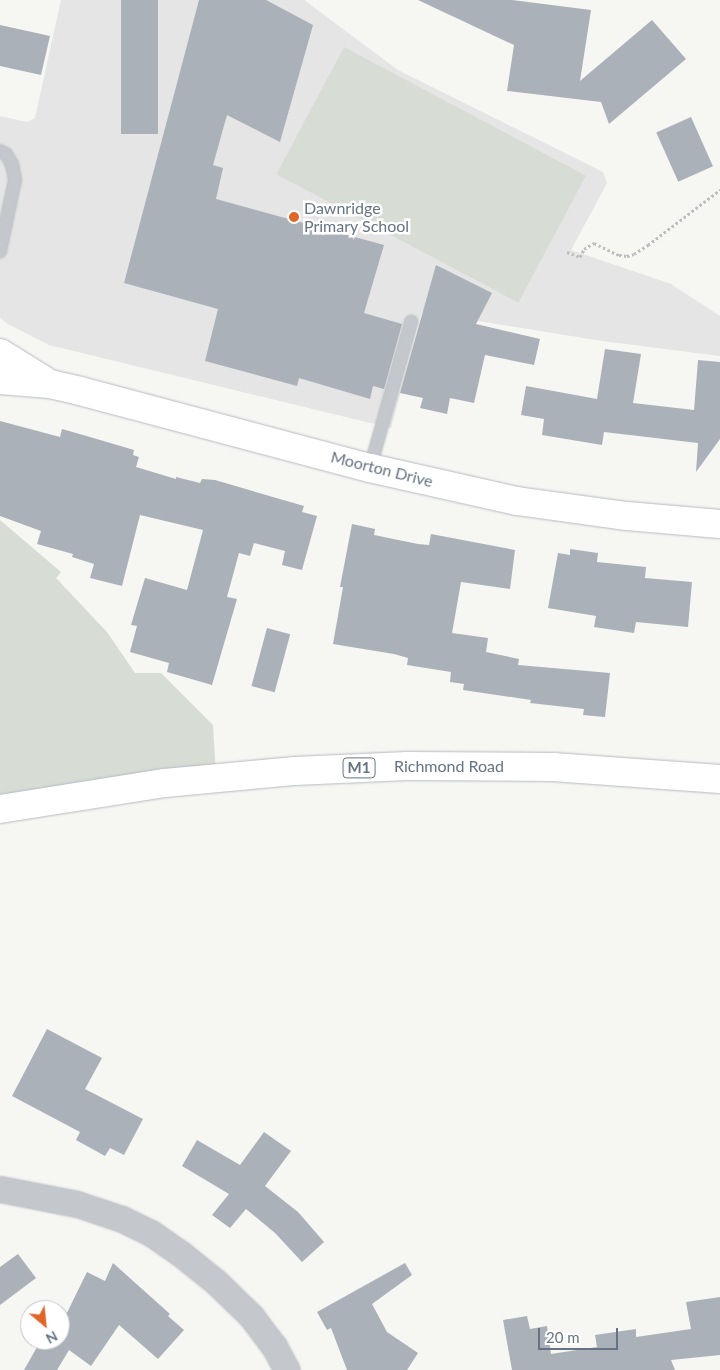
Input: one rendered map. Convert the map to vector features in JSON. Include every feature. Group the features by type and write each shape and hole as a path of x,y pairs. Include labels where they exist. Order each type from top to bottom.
{"main road":[{"name":"Moorton Drive","path":"0,353 50,384"},
{"name":"Moorton Drive","path":"0,380 50,384 267,439 370,468 516,501 627,516 720,524"},
{"name":"Richmond Road","path":"0,809 164,783 295,771 407,766 553,767 720,779"}],"street":[{"path":"0,1189 77,1204 122,1219 151,1234 180,1253 216,1282 251,1316 274,1346 287,1370"}],"lane":[{"path":"0,151 6,154 12,164 15,180 0,251"},
{"path":"370,468 411,322"}],"path":[{"path":"566,252 580,257 584,249 594,243 619,255 627,256 634,254 720,190"}],"shaded area":[{"name":"Dawnridge Primary School","path":"61,0 304,0 398,70 603,172 607,183 571,250 671,284 720,316 720,356 602,341 422,312 391,428 49,345 8,324 0,318 0,116 27,122 35,118"},
{"path":"344,47 586,176 518,303 276,174"},
{"path":"0,520 61,572 56,578 107,632 135,673 161,673 213,725 216,775 0,807"}],"building":[{"path":"121,0 158,0 158,134 121,134"},
{"path":"199,0 266,0 313,25 280,142 227,115 213,165 223,168 216,199 384,245 364,313 402,324 384,389 373,386 370,399 299,378 297,386 205,361 218,309 124,283"},
{"path":"418,0 512,0 591,10 580,81 652,20 686,59 609,124 601,102 507,91 514,45"},
{"path":"0,25 50,36 41,75 0,66"},
{"path":"691,117 713,166 678,182 656,132"},
{"path":"436,265 492,293 476,324 540,339 534,365 485,355 474,403 450,398 447,414 420,408 423,398 400,393"},
{"path":"605,349 641,354 633,403 694,410 698,360 720,362 720,439 696,472 698,443 604,432 602,445 542,435 544,419 521,415 526,386 597,399"},
{"path":"0,421 60,437 62,429 134,450 133,455 139,457 136,467 176,479 176,477 200,483 202,479 215,480 304,506 302,512 317,516 302,570 282,565 285,551 254,543 250,556 239,553 227,597 237,599 212,685 167,672 169,663 130,652 137,626 131,625 145,578 187,590 203,530 140,515 122,586 90,578 94,564 72,557 73,554 37,544 41,531 0,516"},
{"path":"352,524 375,529 374,535 418,544 429,545 431,534 515,550 510,589 461,582 452,633 488,638 486,652 519,659 518,665 610,673 605,717 583,715 584,709 530,703 531,700 463,690 464,684 450,682 451,672 407,665 408,658 394,654 333,644 343,587 340,587"},
{"path":"570,549 598,553 597,562 646,567 645,578 692,582 688,627 636,622 634,633 594,627 596,616 548,608 558,553 570,555"},
{"path":"267,628 290,634 275,692 251,686"},
{"path":"47,1029 102,1058 85,1089 143,1119 124,1155 110,1148 105,1156 76,1140 80,1132 12,1096"},
{"path":"264,1132 291,1151 265,1186 298,1212 324,1242 302,1262 275,1233 246,1209 230,1228 212,1215 229,1194 182,1166 197,1140 240,1165"},
{"path":"18,1254 36,1278 0,1305 0,1267"},
{"path":"113,1263 170,1314 168,1316 184,1330 158,1359 119,1325 91,1366 69,1350 70,1307 87,1272 105,1281"},
{"path":"405,1263 412,1275 372,1304 387,1332 418,1353 407,1370 347,1370 331,1328 327,1330 317,1312"},
{"path":"720,1297 720,1355 671,1360 675,1370 512,1370 503,1320 527,1316 530,1329 547,1326 551,1354 597,1347 595,1335 636,1329 636,1337 691,1329 686,1302"},
{"path":"35,1350 69,1350 57,1370 24,1370"}],"place":[{"name":"Dawnridge Primary School","path":"294,217"}]}
